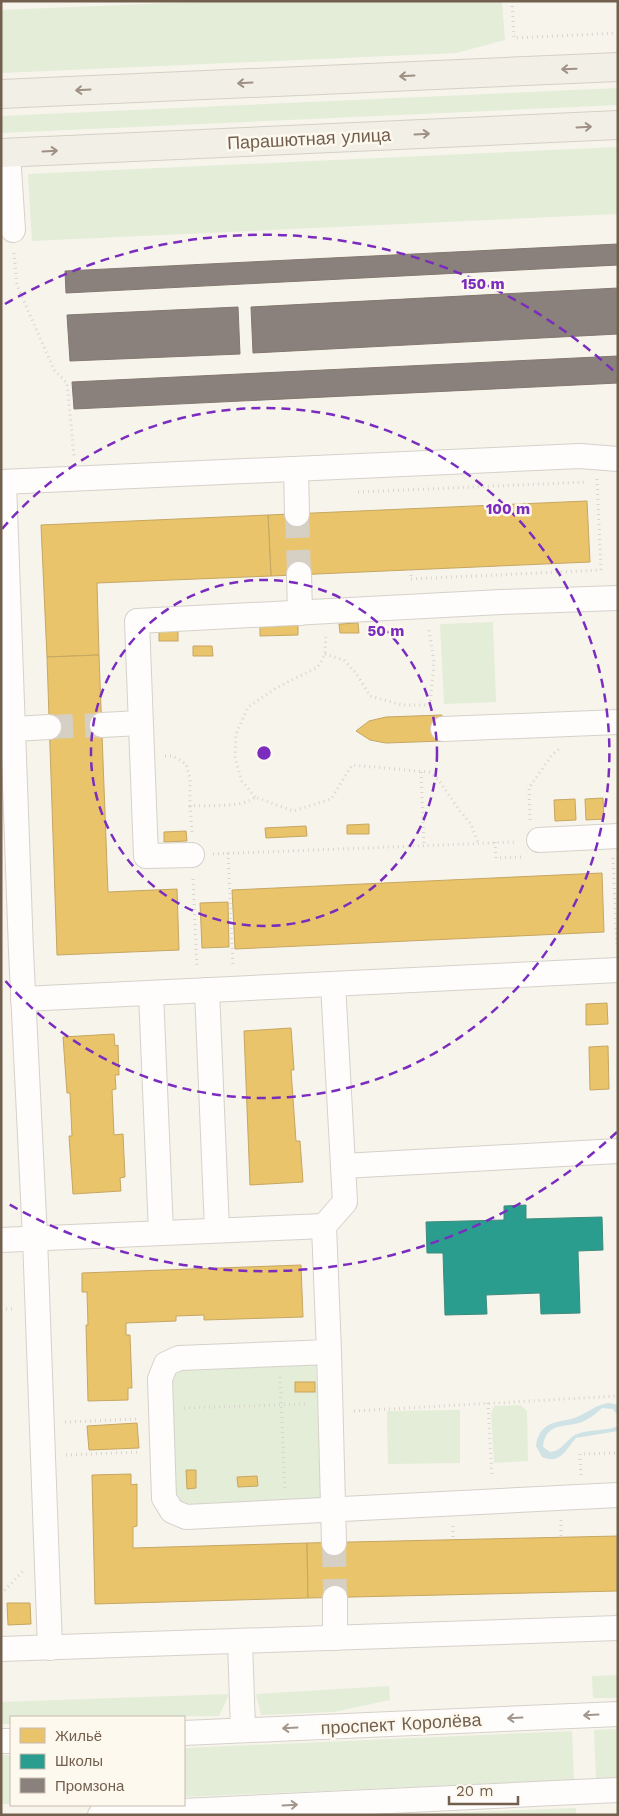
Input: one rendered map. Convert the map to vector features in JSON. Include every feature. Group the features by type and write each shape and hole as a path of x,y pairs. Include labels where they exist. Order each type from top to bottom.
{"main road":[{"path":"1,94 618,67"},
{"name":"Парашютная улица","path":"5,153 618,125"}],"street":[{"path":"5,153 6,197 13,241"},
{"path":"50,1648 35,1238 23,999 11,951 14,729 3,482 76,477 580,456 607,458"},
{"path":"296,469 297,514"},
{"path":"299,574 300,613"},
{"path":"192,855 146,856 137,621 610,598"},
{"path":"443,729 618,722"},
{"path":"102,725 140,723"},
{"path":"14,729 49,727"},
{"path":"535,841 615,836"},
{"path":"23,999 618,970"},
{"path":"333,984 345,1202 324,1226 334,1543"},
{"path":"202,990 217,1230"},
{"path":"151,993 160,1232"},
{"path":"343,1166 618,1151"},
{"path":"1,1240 324,1226"},
{"path":"329,1352 179,1358 166,1364 160,1379 164,1498 172,1511 186,1517 618,1495"},
{"path":"335,1598 335,1638"},
{"path":"1,1649 618,1628"},
{"path":"240,1641 243,1730"},
{"name":"проспект Королёва","path":"185,1733 618,1714"},
{"path":"100,1815 618,1790"}],"path":[{"path":"512,1 514,38 618,33"},
{"path":"13,241 17,285 54,370 67,383 76,477"},
{"path":"607,458 601,570 610,598"},
{"path":"411,570 411,584"},
{"path":"411,579 601,570"},
{"path":"325,654 344,660 356,673 370,696 402,705 430,705 434,662 428,634 430,606"},
{"path":"328,611 325,654 318,666 276,688 248,707 236,734 235,758 242,781 255,797 293,811 331,799 352,765 429,772 442,783 471,824 478,843"},
{"path":"202,990 192,855 535,841 529,788 551,756 584,724"},
{"path":"142,756 173,756 186,764 190,778 190,806 238,805 255,797"},
{"path":"421,772 424,845"},
{"path":"615,836 618,970"},
{"path":"228,853 234,989"},
{"path":"279,1354 285,1511"},
{"path":"42,1424 161,1413 281,1405 338,1403 352,1411 618,1396"},
{"path":"488,1403 492,1484"},
{"path":"43,1457 163,1450"},
{"path":"581,1480 580,1454 618,1453"},
{"path":"452,1525 453,1540"}],"green space":[{"path":"218,1 502,1 505,40 456,53 1,73 1,10"},
{"path":"618,88 618,105 1,133 1,116"},
{"path":"618,147 618,214 32,241 28,174"},
{"path":"493,622 496,702 444,704 440,624"},
{"path":"316,1362 321,1499 189,1509 174,1500 172,1374 179,1369"},
{"path":"520,1405 527,1411 528,1461 494,1463 491,1414 494,1406"},
{"path":"460,1410 460,1463 388,1464 387,1411"},
{"path":"618,1675 618,1698 593,1698 592,1676"},
{"path":"389,1686 390,1700 334,1712 261,1715 256,1694"},
{"path":"229,1694 219,1716 10,1716 10,1724 1,1724 1,1702"},
{"path":"618,1729 618,1778 596,1779 594,1730"},
{"path":"572,1731 574,1780 185,1797 185,1748"},
{"path":"1,1755 10,1755 10,1804 1,1804"},
{"path":"576,1808 576,1815 388,1815"}],"shaded area":[{"path":"609,1403 618,1405 618,1416 613,1409 602,1408 586,1420 548,1432 543,1447 550,1452 561,1448 572,1437 580,1433 618,1426 618,1431 576,1438 562,1455 554,1459 542,1457 536,1446 542,1430 551,1424 577,1417"}],"building: Жильё":[{"path":"587,501 590,562 271,576 268,515"},
{"path":"268,515 271,576 97,583 99,655 47,657 41,525"},
{"path":"358,623 359,633 340,633 339,624"},
{"path":"298,625 298,635 260,636 260,627"},
{"path":"159,631 178,631 178,641 159,641"},
{"path":"193,646 212,646 213,656 193,656"},
{"path":"99,655 108,892 177,889 179,950 57,955 47,657"},
{"path":"442,715 443,741 386,743 370,740 356,731 369,721 386,717"},
{"path":"603,798 604,819 586,820 585,799"},
{"path":"575,799 576,820 555,821 554,800"},
{"path":"369,824 369,834 347,834 347,825"},
{"path":"306,826 307,836 266,838 265,828"},
{"path":"186,831 187,841 164,842 164,832"},
{"path":"602,873 604,932 235,949 232,890"},
{"path":"228,902 229,947 202,948 200,903"},
{"path":"607,1003 608,1024 586,1025 586,1004"},
{"path":"291,1028 294,1070 291,1070 296,1141 300,1141 303,1182 250,1185 244,1031"},
{"path":"114,1034 115,1046 118,1045 119,1075 115,1075 116,1089 112,1090 114,1135 123,1134 125,1177 120,1178 121,1191 73,1194 69,1136 72,1136 70,1093 67,1093 63,1037"},
{"path":"608,1046 609,1089 590,1090 589,1047"},
{"path":"301,1265 303,1317 204,1320 204,1315 176,1316 176,1321 126,1323 126,1335 130,1335 132,1388 128,1388 128,1400 88,1401 87,1292 82,1292 82,1273"},
{"path":"295,1382 315,1382 315,1392 295,1392"},
{"path":"137,1423 139,1448 89,1450 87,1426"},
{"path":"186,1470 196,1470 196,1488 187,1489"},
{"path":"131,1474 131,1485 137,1484 137,1526 133,1527 133,1548 307,1543 308,1598 95,1604 92,1475"},
{"path":"257,1476 258,1486 238,1487 237,1477"},
{"path":"618,1536 618,1591 308,1598 307,1543"},
{"path":"7,1603 30,1603 31,1624 8,1625"}],"building: Школы":[{"path":"526,1205 526,1219 602,1217 603,1250 578,1251 580,1313 541,1314 540,1293 486,1295 487,1314 445,1315 443,1253 427,1253 426,1222 504,1220 504,1206"}],"building: Промзона":[{"path":"618,244 618,265 66,293 65,271"},
{"path":"618,288 618,334 253,353 251,307"},
{"path":"238,307 240,354 70,361 67,315"},
{"path":"618,356 618,383 74,409 72,382"}],"tunnel":[{"path":"297,514 299,574"},
{"path":"49,727 102,725"},
{"path":"334,1543 335,1598"}]}
